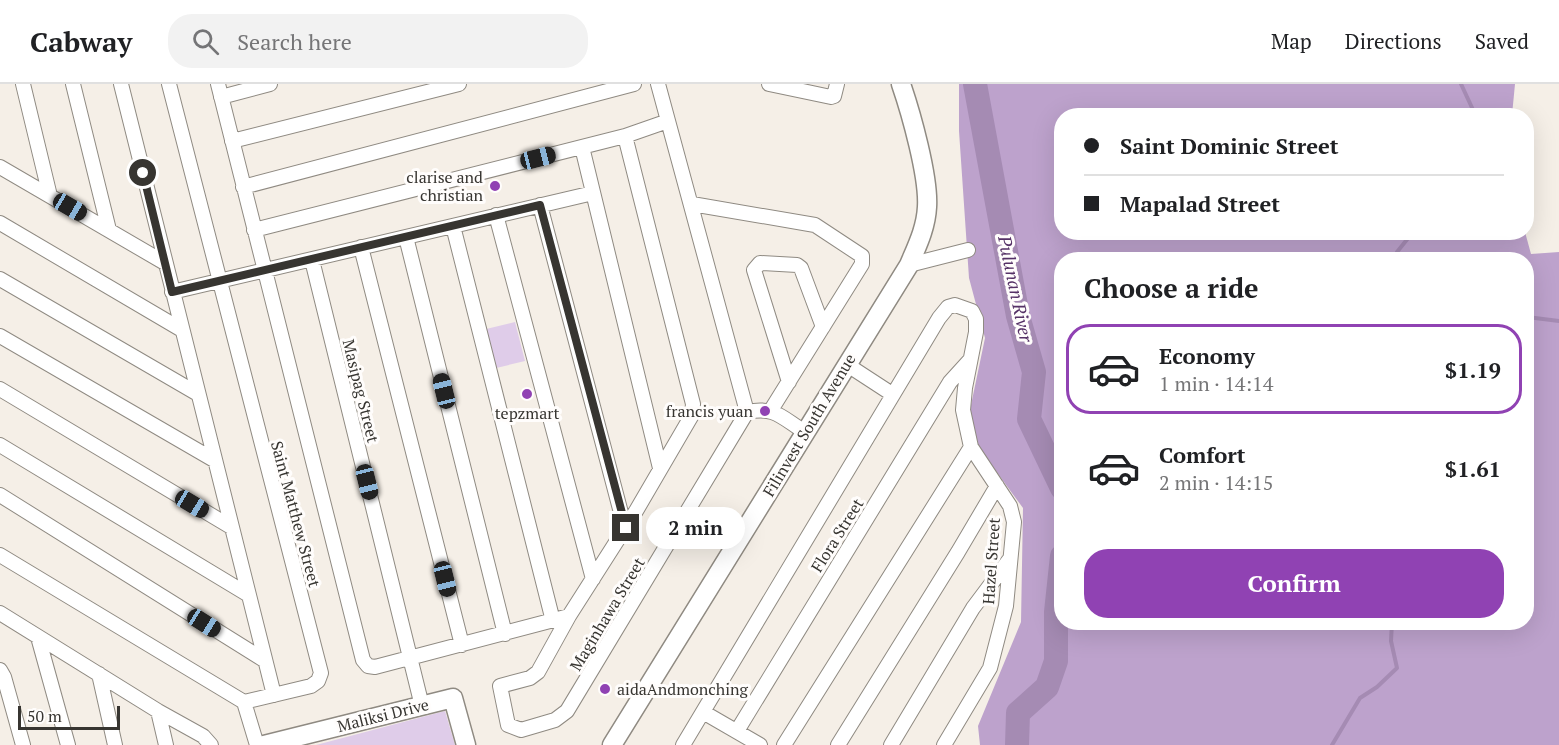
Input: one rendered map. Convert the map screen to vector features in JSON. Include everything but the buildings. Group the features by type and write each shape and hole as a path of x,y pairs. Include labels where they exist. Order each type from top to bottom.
{"street":[{"path":"23,84 50,196"},
{"path":"73,84 109,230"},
{"path":"121,84 274,695"},
{"path":"169,84 219,281"},
{"path":"270,84 219,91 363,660 368,666 375,668 569,616 626,528 688,424 693,404 625,136"},
{"path":"232,141 459,84"},
{"path":"243,187 634,84"},
{"path":"658,84 747,412 771,410 805,432"},
{"path":"769,84 834,91"},
{"name":"Filinvest South Avenue","path":"612,745 909,265 921,239 927,207 924,179 901,84"},
{"path":"254,230 625,136 668,121"},
{"path":"582,147 660,468"},
{"path":"0,167 165,263"},
{"path":"172,292 593,193"},
{"path":"692,204 815,225 862,256 862,264 771,410"},
{"path":"540,205 626,528"},
{"path":"496,215 593,579"},
{"path":"0,223 182,330"},
{"path":"453,226 553,621"},
{"path":"406,237 505,634"},
{"path":"361,247 462,645"},
{"path":"909,265 968,250"},
{"name":"Masipag Street","path":"312,260 422,706"},
{"path":"789,382 754,270 756,266 760,262 797,265 801,268 823,327"},
{"path":"0,279 198,394"},
{"name":"Saint Matthew Street","path":"219,281 321,674 318,681 311,686 244,702"},
{"name":"Hazel Street","path":"892,394 948,307 955,304 972,311 976,319 976,332 963,410 971,447 1010,506 1014,522 1006,606 990,668 952,738 944,745"},
{"path":"0,336 214,460"},
{"name":"Flora Street","path":"736,731 950,382 970,360"},
{"path":"682,745 892,394 846,364"},
{"path":"0,389 231,527"},
{"name":"Maginhawa Street","path":"569,616 538,672 530,678 500,686 508,725 514,729 521,730 555,720 567,711 747,412"},
{"path":"0,445 247,594"},
{"path":"784,745 971,447"},
{"path":"838,745 997,486"},
{"path":"0,495 264,660"},
{"path":"0,555 244,702 257,745"},
{"path":"891,745 973,608 1010,558"},
{"path":"0,613 158,711 203,736 211,745"},
{"path":"38,637 68,745"},
{"path":"0,670 23,745"},
{"path":"99,674 115,745"},
{"name":"Maliksi Drive","path":"264,745 453,698 466,745"},
{"path":"158,711 165,745"},
{"path":"703,712 760,745"}],"shaded area":[{"path":"959,84 1515,84 1513,108 1054,108 1054,240 1527,240 1530,252 1054,252 1054,630 1534,630 1534,254 1559,252 1559,745 980,745 978,726 1021,622 1023,508 971,437 971,405 985,338 969,278 959,131"},
{"path":"515,322 525,361 492,369 482,330"},
{"path":"445,711 455,745 316,745"}],"waterway":[{"name":"Pulunan River","path":"975,84 1018,316 1034,372 1029,419 1054,471"},
{"path":"1461,84 1472,108"},
{"path":"1397,252 1407,240"},
{"path":"1534,318 1559,321"},
{"name":"Pulunan River","path":"1017,745 1018,713 1047,687 1056,661 1056,630"},
{"path":"1332,745 1360,698 1377,687 1397,668 1391,641 1392,630"}],"place":[{"name":"clarise and christian","path":"495,186"},
{"name":"tepzmart","path":"527,394"},
{"name":"francis yuan","path":"765,411"},
{"name":"aidaAndmonching","path":"605,689"}],"route":[{"path":"143,173 172,292 540,205 626,528"}]}
